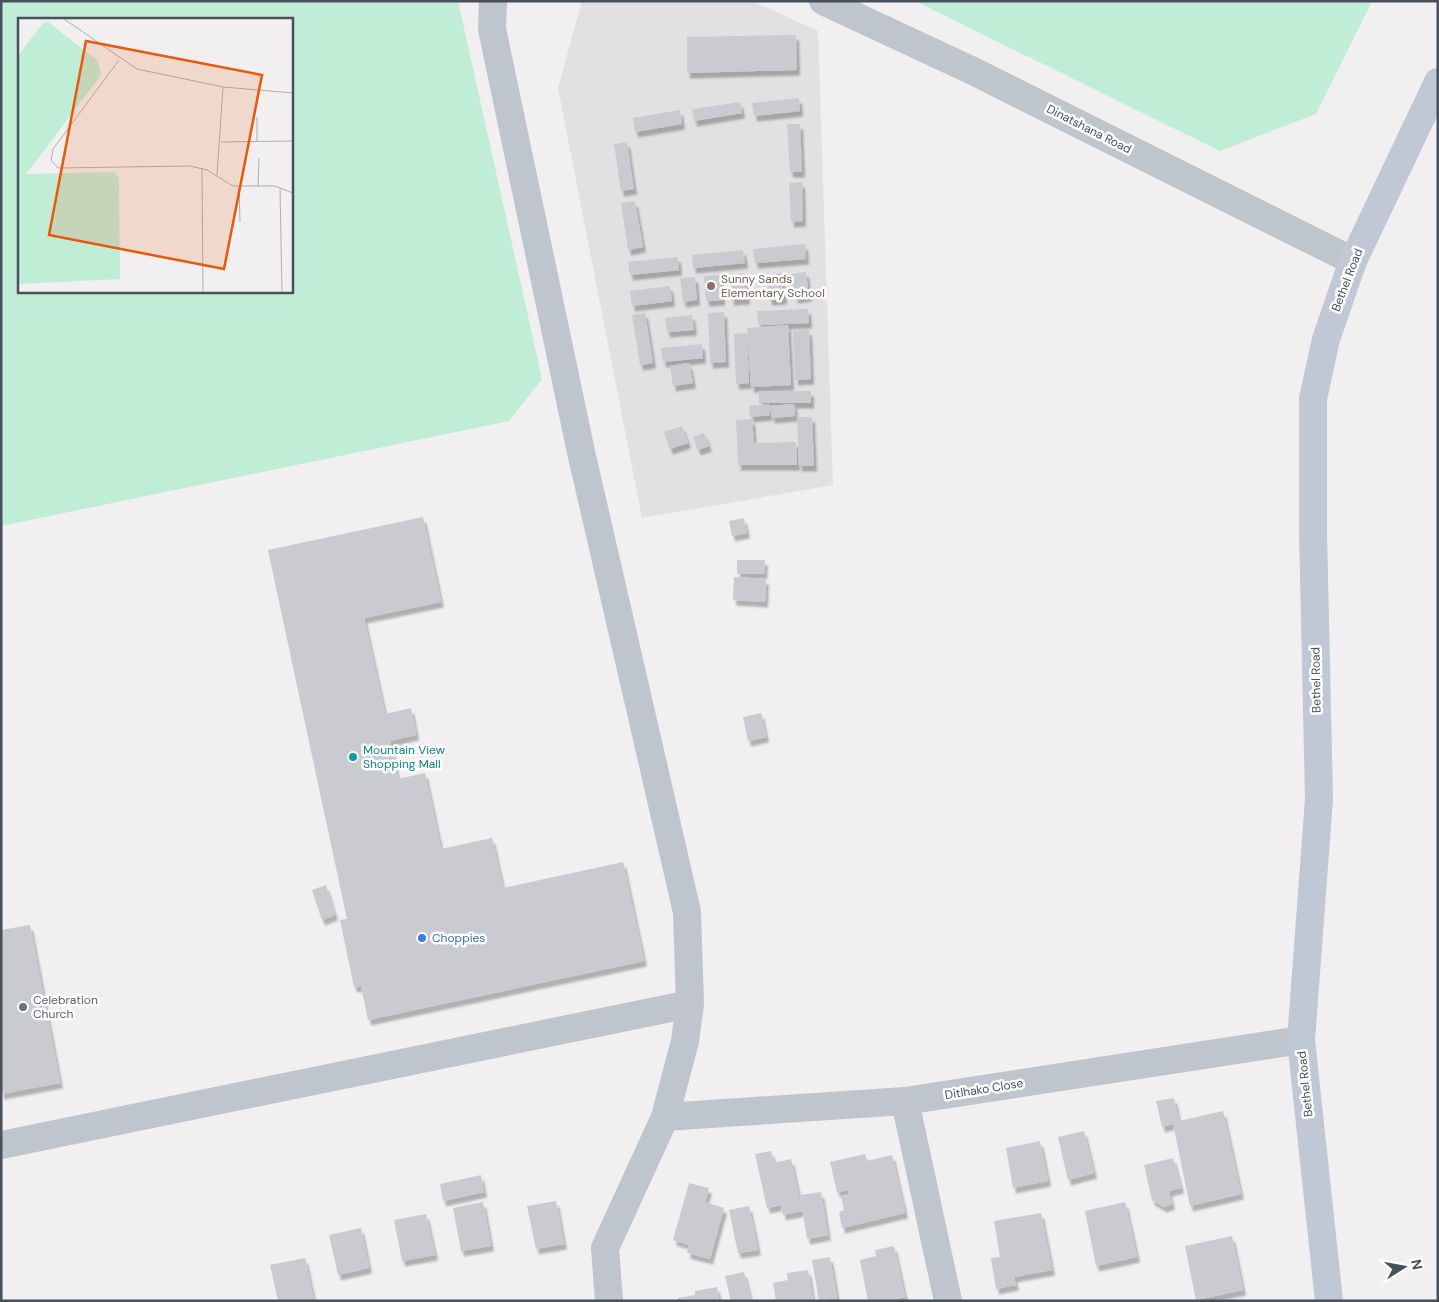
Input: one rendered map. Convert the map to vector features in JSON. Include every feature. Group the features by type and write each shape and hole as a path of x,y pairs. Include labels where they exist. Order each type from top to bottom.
{"street":[{"path":"493,1 492,28 575,423 687,912 690,1004 685,1041 665,1117 605,1248 604,1300"},
{"name":"Dinatshana Road","path":"823,1 972,71 1352,261"},
{"name":"Bethel Road","path":"1329,1301 1301,1040 1319,799 1313,531 1313,399 1326,339 1352,261 1438,82"},
{"path":"1,1145 690,1004"},
{"name":"Ditlhako Close","path":"665,1117 905,1101 1301,1040"},
{"path":"905,1101 948,1301"}],"shaded area":[{"name":"Sunny Sands Elementary School","path":"582,1 752,1 818,31 833,485 642,518 558,88"}],"green space":[{"path":"1,1 458,1 542,379 509,421 1,526"},
{"path":"915,1 1372,1 1316,114 1220,151"}],"building":[{"path":"796,35 797,70 687,73 687,37"},
{"path":"799,98 800,111 754,116 752,103"},
{"path":"740,102 742,113 694,121 692,109"},
{"path":"680,110 682,124 635,132 633,118"},
{"path":"787,124 800,124 802,172 790,172"},
{"path":"627,142 634,189 621,191 614,144"},
{"path":"802,182 803,221 791,222 789,183"},
{"path":"635,201 643,247 628,250 621,203"},
{"path":"805,244 806,259 755,263 753,249"},
{"path":"743,250 745,263 693,268 692,255"},
{"path":"678,257 679,270 630,275 628,262"},
{"path":"806,272 809,296 795,298 791,274"},
{"path":"745,273 747,299 731,300 729,275"},
{"path":"781,273 784,299 769,300 766,275"},
{"path":"720,275 722,300 706,301 704,276"},
{"path":"695,277 697,300 683,302 680,278"},
{"path":"670,286 672,301 632,306 630,291"},
{"path":"808,309 809,323 758,325 757,311"},
{"path":"724,312 726,362 710,363 708,313"},
{"path":"645,313 653,363 640,365 632,315"},
{"path":"692,315 694,330 667,332 665,318"},
{"path":"788,325 791,385 751,387 747,328"},
{"path":"809,330 811,379 795,380 793,331"},
{"path":"747,333 749,383 736,384 734,334"},
{"path":"702,344 703,358 663,362 661,348"},
{"path":"689,363 693,383 673,386 670,366"},
{"path":"759,391 811,391 811,403 759,403"},
{"path":"769,404 770,415 750,417 749,406"},
{"path":"794,404 795,416 772,418 770,406"},
{"path":"797,417 812,417 814,466 799,466"},
{"path":"752,419 754,443 796,442 797,465 738,465 736,420"},
{"path":"682,426 688,443 670,449 664,432"},
{"path":"704,433 709,446 698,450 693,437"},
{"name":"Mountain View Shopping Mall","path":"423,517 441,602 364,618 385,714 411,708 416,735 390,741 398,779 425,773 441,849 492,838 503,888 623,862 644,961 368,1020 361,986 354,987 340,920 347,919 268,550"},
{"path":"744,518 747,533 732,536 729,521"},
{"path":"737,560 765,560 764,574 737,574"},
{"path":"734,577 766,579 765,602 733,600"},
{"path":"761,713 766,737 748,741 743,717"},
{"path":"326,885 335,915 322,920 312,890"},
{"name":"Celebration Church","path":"30,925 60,1083 1,1094 1,930"},
{"path":"1174,1098 1179,1121 1223,1111 1241,1194 1190,1206 1173,1124 1162,1127 1156,1101"},
{"path":"1084,1131 1094,1173 1068,1180 1058,1137"},
{"path":"1040,1141 1048,1181 1013,1188 1006,1148"},
{"path":"771,1151 774,1163 791,1159 802,1211 783,1215 781,1205 767,1208 755,1154"},
{"path":"865,1154 867,1161 892,1155 905,1213 842,1228 839,1212 844,1210 841,1196 849,1194 848,1190 837,1192 830,1162"},
{"path":"1173,1158 1181,1188 1169,1191 1172,1204 1164,1207 1152,1200 1144,1165"},
{"path":"481,1175 484,1192 443,1201 440,1184"},
{"path":"689,1183 709,1188 705,1202 724,1208 710,1259 687,1253 689,1245 673,1240"},
{"path":"821,1192 828,1235 807,1239 800,1195"},
{"path":"556,1201 564,1244 536,1249 527,1206"},
{"path":"483,1202 491,1246 461,1251 453,1208"},
{"path":"1125,1202 1137,1257 1096,1266 1085,1211"},
{"path":"749,1206 758,1250 738,1253 729,1210"},
{"path":"1041,1213 1052,1270 1014,1277 1016,1285 996,1289 991,1258 1000,1257 994,1221"},
{"path":"426,1214 435,1255 402,1261 394,1220"},
{"path":"361,1228 369,1268 338,1275 329,1235"},
{"path":"1232,1236 1243,1290 1196,1300 1185,1246"},
{"path":"894,1246 905,1297 889,1301 868,1301 860,1260 876,1256 875,1250"},
{"path":"830,1257 837,1298 819,1301 812,1260"},
{"path":"305,1258 314,1301 278,1301 270,1265"},
{"path":"808,1270 813,1301 776,1301 773,1283 788,1280 787,1273"},
{"path":"744,1272 751,1301 731,1301 725,1276"},
{"path":"717,1287 719,1301 678,1301 678,1298 695,1295 695,1291"}],"place":[{"name":"Sunny Sands Elementary School","path":"711,286"},
{"name":"Mountain View Shopping Mall","path":"353,757"},
{"name":"Choppies","path":"422,938"},
{"name":"Celebration Church","path":"23,1007"}]}
